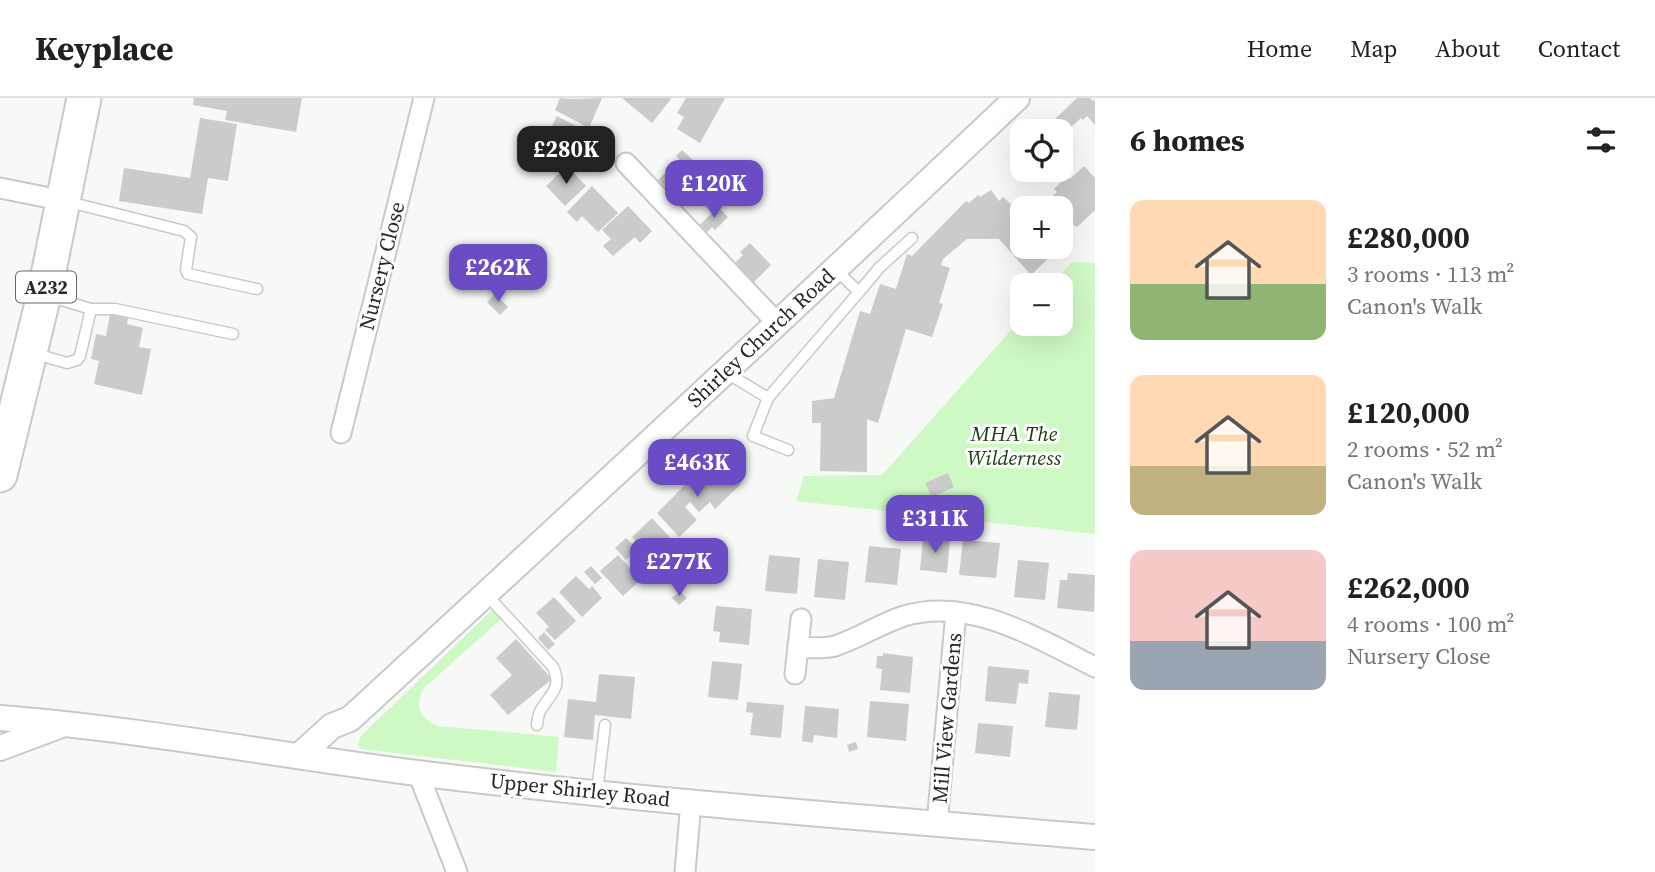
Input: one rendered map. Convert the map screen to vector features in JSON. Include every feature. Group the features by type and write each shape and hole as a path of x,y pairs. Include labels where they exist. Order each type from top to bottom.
{"highway":[{"name":"A232","path":"0,475 65,201 84,98"}],"street":[{"name":"Nursery Close","path":"341,433 424,98"},
{"name":"Shirley Church Road","path":"300,755 332,726 350,719 726,373 1017,98"},
{"path":"626,163 777,323"},
{"path":"0,188 65,201"},
{"name":"Mill View Gardens","path":"937,824 956,612"},
{"name":"Mill View Gardens","path":"798,647 834,646 907,615 956,612 1012,628 1095,667"},
{"path":"795,674 801,619"},
{"name":"Upper Shirley Road","path":"0,718 66,724 418,773 691,802 1095,837"},
{"name":"Shirley Church Road","path":"338,762 350,719"},
{"name":"Upper Shirley Road","path":"0,748 66,724"},
{"path":"418,773 457,872"},
{"path":"685,872 691,802"}],"lane":[{"path":"65,201 184,231 191,237 192,242 188,274 257,289"},
{"path":"788,450 753,436 768,398 880,267 912,238"},
{"path":"835,269 859,292"},
{"path":"44,295 91,309 115,309 233,334"},
{"path":"30,352 67,363 76,360 80,356 91,309"},
{"path":"726,373 768,398"},
{"path":"486,593 556,673 555,690 541,708 537,725"},
{"path":"597,792 605,724"}],"green space":[{"name":"MHA The Wilderness","path":"1072,262 1095,263 1095,534 796,501 804,476 882,475 1010,331 1010,336 1073,336 1073,273 1062,273"},
{"path":"493,609 502,618 424,688 419,701 420,711 426,719 438,726 559,737 556,772 361,749 358,744 361,736"}],"building":[{"path":"194,98 302,98 296,132 225,120 227,111 193,105"},
{"path":"560,98 602,98 589,128 555,110"},
{"path":"622,98 669,98 671,99 652,123"},
{"path":"686,98 725,98 700,143 677,129 684,117 677,113"},
{"path":"1077,98 1090,98 1093,101 1095,99 1095,125 1087,116 1073,126 1073,119 1055,119"},
{"path":"557,116 582,129 569,155 544,142"},
{"path":"200,118 237,124 228,181 208,178 202,214 119,201 124,168 190,178"},
{"path":"682,150 696,163 688,170 676,156"},
{"path":"545,152 563,153 562,168 545,167"},
{"path":"675,164 697,186 680,202 658,180"},
{"path":"567,166 586,186 565,206 546,186"},
{"path":"1084,166 1095,178 1095,210 1077,227 1073,225 1073,196 1053,196 1057,192 1054,189 1061,182 1073,182 1073,176"},
{"path":"592,186 618,213 598,232 582,216 577,222 567,212"},
{"path":"991,190 999,201 1003,197 1010,203 1010,251 999,239 967,239 943,259 941,265 950,268 939,303 943,304 932,337 906,329 878,423 867,419 867,472 820,471 821,423 812,423 812,401 834,398 860,311 870,314 880,284 896,289 907,254 912,256 966,201 969,203 978,195 980,197"},
{"path":"628,206 652,231 640,243 635,237 613,256 603,246 611,239 602,230"},
{"path":"718,207 728,217 715,230 712,227 707,232 700,225"},
{"path":"750,243 771,265 753,283 734,264 743,255 740,252"},
{"path":"1017,259 1048,259 1033,273 1029,273"},
{"path":"495,294 508,307 500,315 487,302"},
{"path":"110,314 128,318 127,324 143,328 139,347 151,349 142,395 94,384 99,361 91,359 96,334 106,336"},
{"path":"712,467 723,479 730,472 741,484 715,509 710,502 699,512 690,502 685,507 697,520 679,537 657,513 698,472 702,477"},
{"path":"948,473 954,487 932,497 925,483"},
{"path":"652,518 675,543 651,565 639,552 643,549 632,537"},
{"path":"923,536 950,539 947,573 920,570"},
{"path":"626,538 637,549 626,560 615,548"},
{"path":"963,540 1000,543 996,578 959,575"},
{"path":"869,546 901,549 897,585 865,582"},
{"path":"618,555 630,568 633,565 644,577 623,596 600,571"},
{"path":"769,555 800,558 797,594 765,591"},
{"path":"818,559 849,562 845,600 814,597"},
{"path":"1018,560 1049,563 1045,600 1014,597"},
{"path":"591,566 602,578 595,584 584,572"},
{"path":"1068,573 1095,575 1094,612 1057,608 1060,580 1067,580"},
{"path":"576,576 589,589 592,586 602,598 582,617 559,592"},
{"path":"680,591 687,598 679,605 672,598"},
{"path":"554,597 576,621 555,640 545,630 549,627 536,613"},
{"path":"716,606 752,609 749,645 719,642 720,632 713,631"},
{"path":"544,632 555,644 548,650 538,638"},
{"path":"516,639 552,679 508,715 490,695 512,675 496,658"},
{"path":"883,653 913,657 910,693 880,690 882,669 876,668 877,656 883,656"},
{"path":"712,661 742,664 738,700 708,697"},
{"path":"988,666 1029,670 1028,684 1019,683 1016,704 985,701"},
{"path":"599,674 635,677 631,719 595,715 593,740 564,737 568,699 596,702"},
{"path":"1049,692 1080,695 1077,730 1045,727"},
{"path":"870,701 909,704 906,741 867,737"},
{"path":"747,702 784,705 781,738 750,735 753,713 746,712"},
{"path":"805,706 839,709 837,738 814,735 813,743 802,741"},
{"path":"978,723 1013,726 1010,757 975,753"},
{"path":"856,742 858,749 849,752 847,745"}]}
